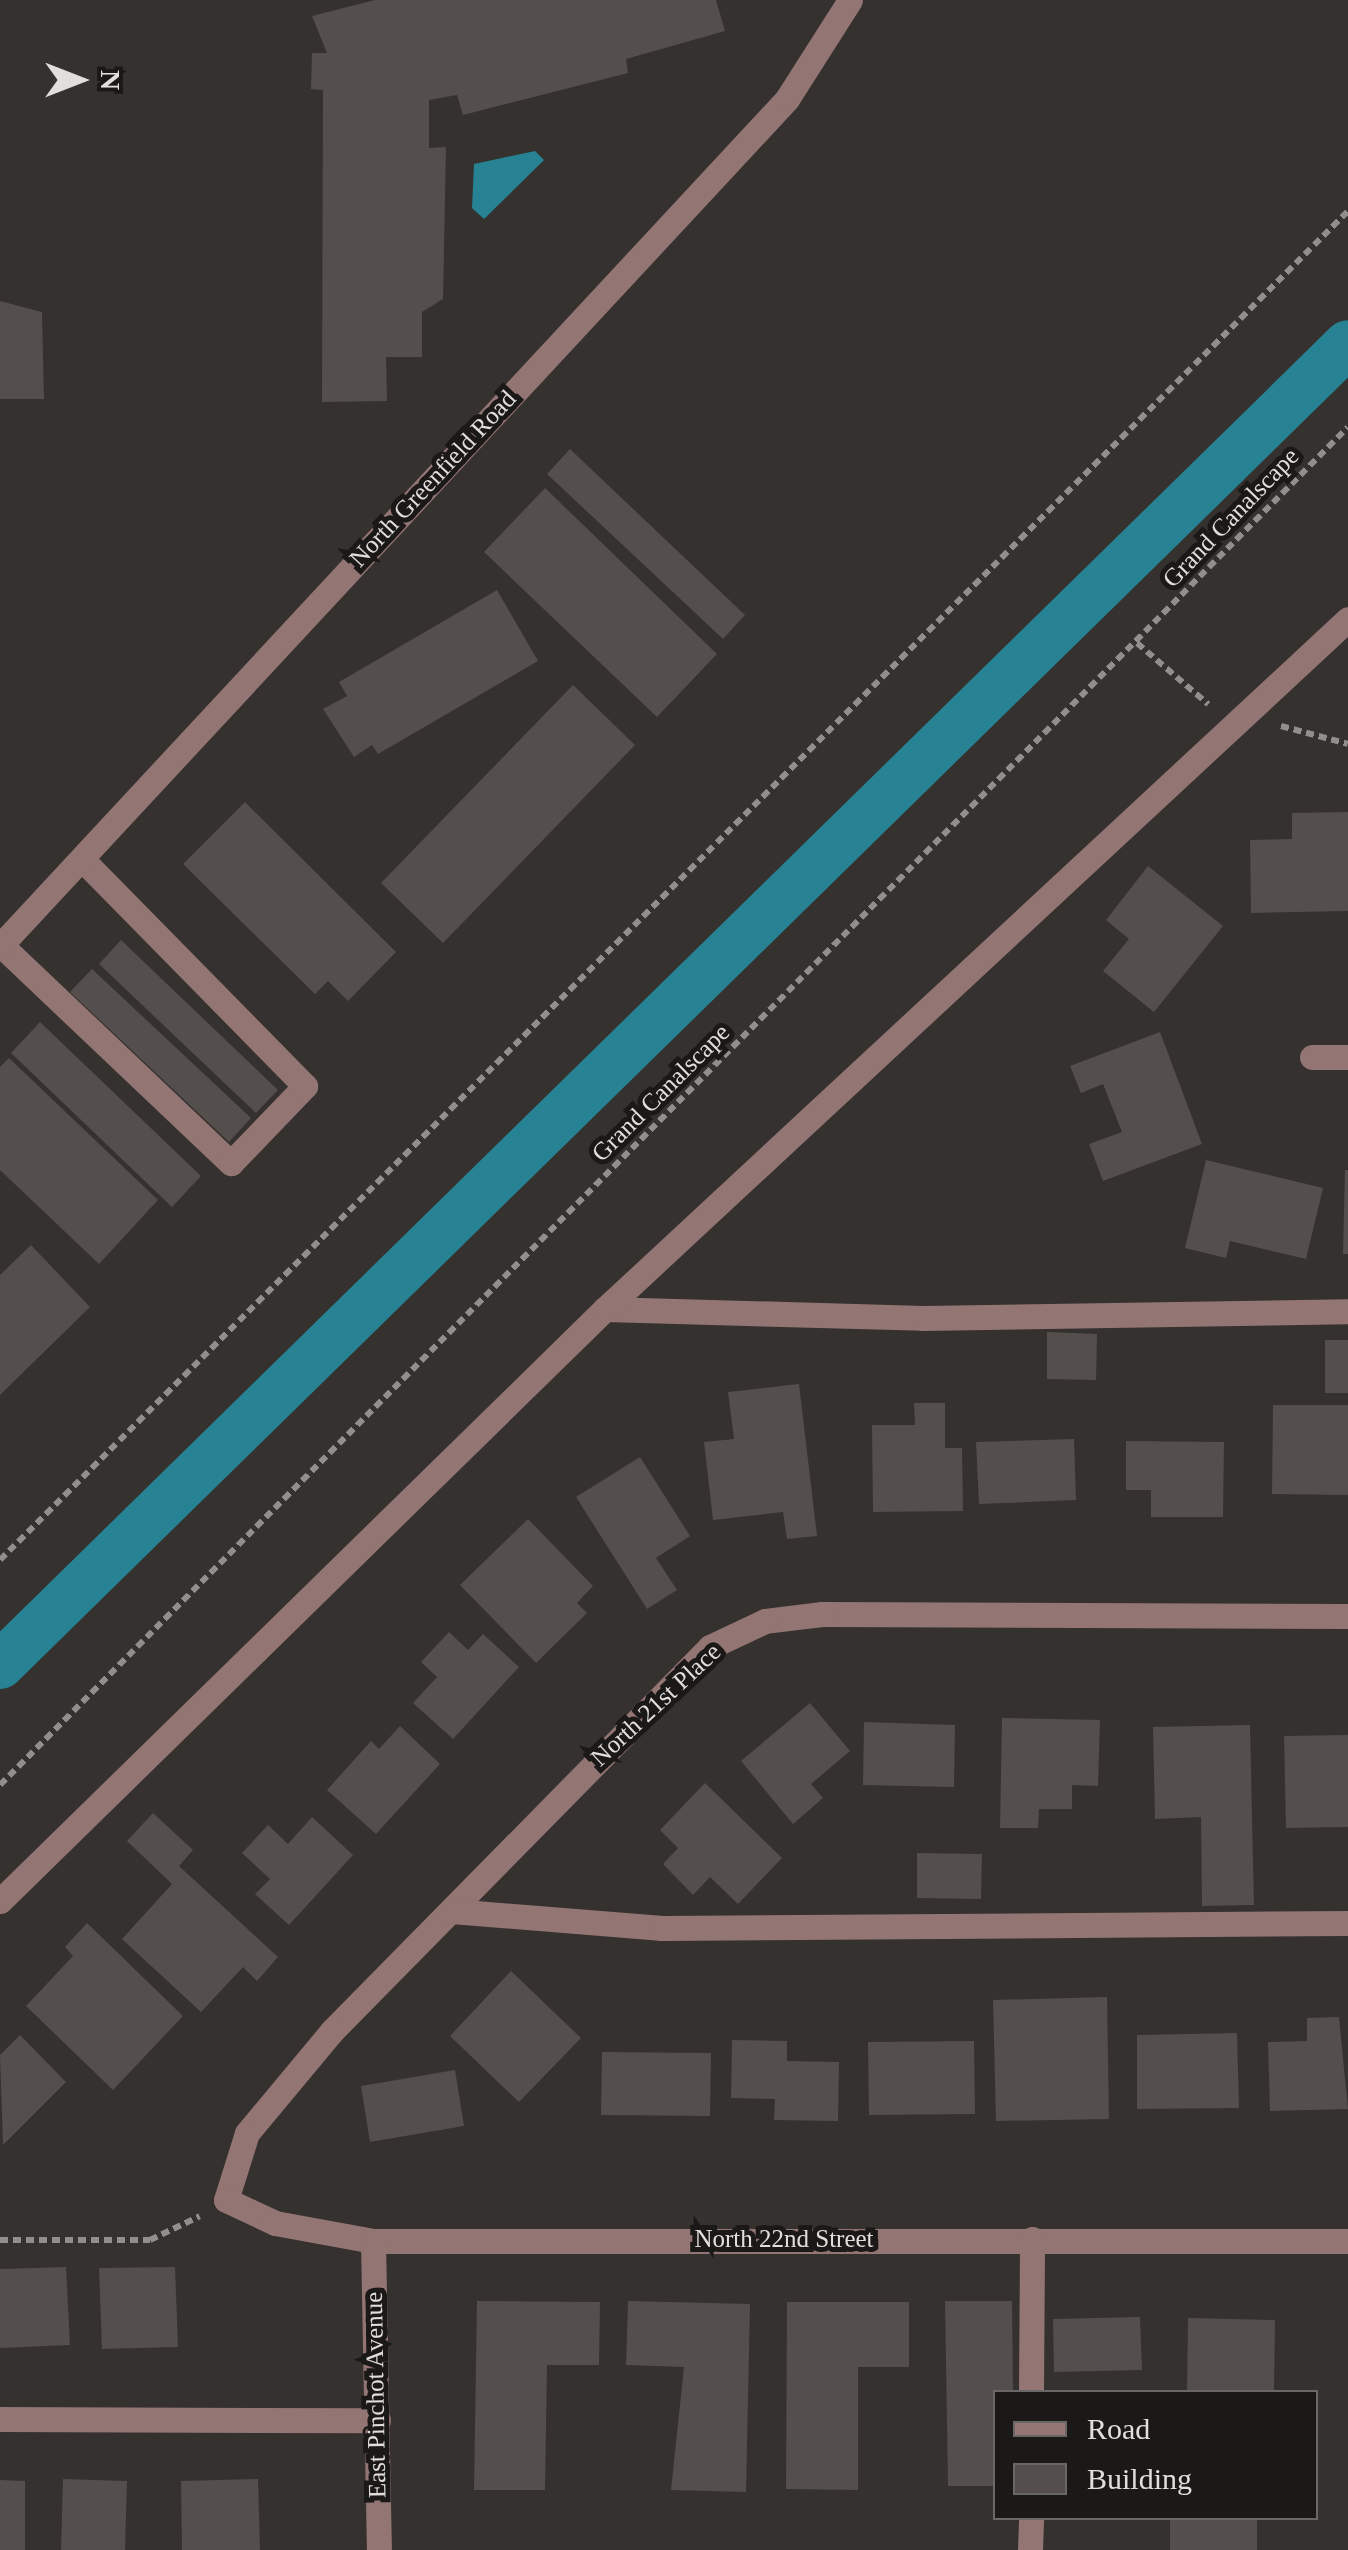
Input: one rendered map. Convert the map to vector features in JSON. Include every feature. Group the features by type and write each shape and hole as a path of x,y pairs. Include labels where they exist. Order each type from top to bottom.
{"street":[{"name":"North Greenfield Road","path":"1,946 787,99 850,0"},
{"path":"0,1901 605,1310 1348,620"},
{"path":"1,946 231,1163 304,1086 82,859"},
{"path":"1312,1057 1348,1057"},
{"path":"605,1310 922,1318 1348,1311"},
{"name":"North 21st Place","path":"226,2200 247,2133 451,1912 710,1646 765,1621 1348,1616"},
{"path":"451,1912 662,1928 1348,1923"},
{"name":"North 22nd Street","path":"226,2200 275,2222 373,2240 1348,2242"},
{"path":"1031,2390 1032,2239"},
{"name":"East Pinchot Avenue","path":"373,2240 379,2550"},
{"path":"0,2420 378,2420"},
{"path":"1030,2520 1030,2550"}],"path":[{"path":"0,1560 1348,211"},
{"name":"Grand Canalscape","path":"0,1785 1348,427"},
{"path":"1137,643 1221,710"},
{"path":"1272,724 1348,744"},
{"path":"0,2240 150,2240 226,2200"}],"water":[{"path":"535,151 544,160 484,219 472,208 474,164"}],"building":[{"path":"375,0 716,0 725,31 626,59 628,73 463,115 457,95 429,100 429,148 446,147 443,299 422,312 422,357 386,357 387,401 322,402 323,90 311,89 312,53 327,53 312,16"},
{"path":"0,301 42,312 44,399 0,399"},
{"path":"570,449 745,615 723,639 547,474"},
{"path":"545,488 717,654 657,717 484,552"},
{"path":"497,590 538,661 378,754 372,745 354,757 323,709 347,696 339,682"},
{"path":"573,685 635,745 443,943 381,883"},
{"path":"245,802 396,952 348,1001 328,981 315,994 183,864"},
{"path":"1348,812 1348,911 1251,913 1250,840 1292,839 1292,813"},
{"path":"1148,866 1223,926 1154,1012 1103,971 1129,939 1106,920"},
{"path":"121,940 278,1090 256,1113 99,964"},
{"path":"92,969 251,1118 229,1142 70,992"},
{"path":"40,1022 201,1176 172,1207 11,1053"},
{"path":"1160,1032 1202,1144 1103,1181 1089,1144 1122,1132 1103,1084 1081,1093 1070,1066"},
{"path":"9,1058 158,1200 99,1264 0,1170 0,1067"},
{"path":"1206,1160 1323,1188 1306,1259 1230,1241 1226,1258 1185,1248"},
{"path":"1348,1170 1348,1254 1343,1254"},
{"path":"31,1245 90,1307 0,1395 0,1275"},
{"path":"1047,1332 1097,1334 1096,1380 1047,1379"},
{"path":"1325,1340 1348,1340 1348,1393 1325,1393"},
{"path":"799,1384 817,1536 787,1539 783,1512 713,1520 704,1442 734,1439 728,1392"},
{"path":"914,1403 945,1403 945,1448 962,1448 963,1511 873,1512 872,1425 915,1425"},
{"path":"1273,1405 1348,1405 1348,1495 1272,1494"},
{"path":"1074,1439 1076,1500 979,1504 976,1442"},
{"path":"1126,1441 1224,1442 1223,1517 1151,1517 1151,1490 1126,1490"},
{"path":"640,1457 690,1536 656,1558 677,1590 647,1609 576,1497"},
{"path":"528,1519 593,1586 577,1603 587,1613 536,1663 460,1585"},
{"path":"449,1632 468,1650 483,1634 519,1667 453,1739 413,1703 437,1677 421,1662"},
{"path":"810,1703 850,1751 811,1784 823,1798 793,1824 741,1761"},
{"path":"1002,1718 1100,1720 1098,1786 1072,1785 1072,1809 1039,1809 1038,1828 1000,1828"},
{"path":"864,1722 955,1725 954,1787 863,1785"},
{"path":"1250,1725 1254,1905 1202,1906 1201,1817 1155,1819 1153,1727"},
{"path":"400,1726 440,1764 376,1834 327,1790 371,1741 379,1749"},
{"path":"1348,1735 1348,1827 1286,1828 1284,1736"},
{"path":"705,1783 782,1858 738,1904 710,1877 693,1895 663,1864 678,1848 660,1830"},
{"path":"153,1813 193,1850 179,1866 278,1957 257,1981 243,1967 201,2012 122,1939 172,1884 127,1841"},
{"path":"312,1817 353,1855 289,1925 255,1894 270,1879 242,1853 268,1825 288,1844"},
{"path":"917,1853 982,1854 981,1899 917,1898"},
{"path":"87,1923 183,2016 113,2090 26,2006 73,1956 65,1947"},
{"path":"511,1971 581,2038 519,2102 450,2036"},
{"path":"1107,1997 1109,2119 996,2121 993,2000"},
{"path":"1339,2017 1348,2109 1270,2111 1268,2042 1307,2041 1307,2018"},
{"path":"1237,2033 1239,2108 1137,2109 1137,2035"},
{"path":"20,2035 66,2082 3,2145 0,2055"},
{"path":"732,2040 787,2041 787,2061 839,2062 838,2121 774,2120 775,2099 731,2098"},
{"path":"974,2041 975,2114 869,2115 868,2042"},
{"path":"602,2052 711,2053 710,2116 601,2115"},
{"path":"455,2070 464,2126 370,2142 361,2086"},
{"path":"66,2267 70,2345 0,2348 0,2269"},
{"path":"175,2267 178,2347 102,2349 99,2268"},
{"path":"477,2301 600,2302 599,2365 547,2365 545,2490 474,2490"},
{"path":"628,2301 750,2304 746,2492 671,2490 684,2367 626,2365"},
{"path":"945,2301 1012,2301 1013,2390 993,2390 993,2486 948,2486"},
{"path":"787,2302 909,2302 909,2367 858,2367 858,2490 786,2489"},
{"path":"1140,2317 1142,2370 1054,2372 1053,2319"},
{"path":"1188,2318 1275,2320 1274,2390 1187,2390"},
{"path":"63,2479 127,2481 125,2550 61,2550"},
{"path":"258,2479 260,2550 182,2550 181,2481"},
{"path":"0,2480 25,2481 25,2550 0,2550"},
{"path":"1170,2520 1257,2520 1257,2550 1170,2550"}],"waterway":[{"path":"0,1665 1348,344"}]}
